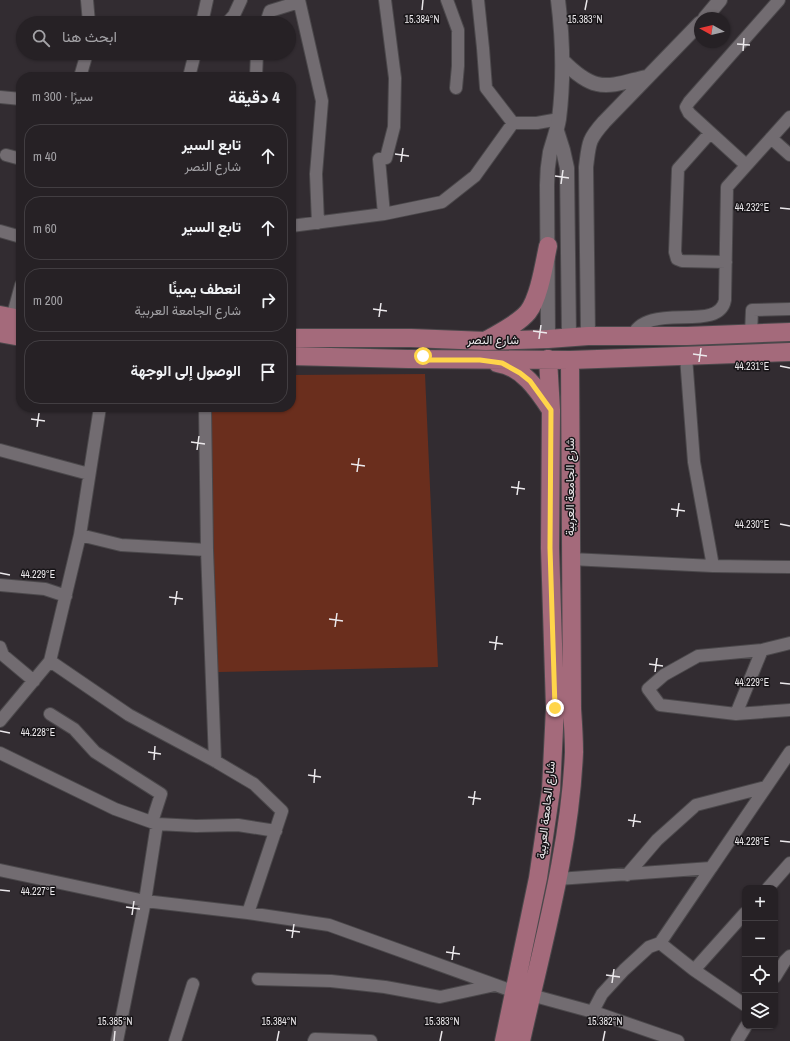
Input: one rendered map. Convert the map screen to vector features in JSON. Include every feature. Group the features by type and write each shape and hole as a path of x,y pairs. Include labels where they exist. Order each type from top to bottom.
{"main road":[{"path":"486,341 516,322 528,312 536,297 548,246"},
{"name":"شارع النصر","path":"296,338 424,338 486,341 588,336 632,337 786,332"},
{"path":"786,332 775,336 774,347 787,353"},
{"path":"0,333 16,336"},
{"path":"751,334 755,342 753,354"},
{"path":"398,338 403,344 403,352 398,359"},
{"path":"424,338 421,347 425,360"},
{"name":"شارع النصر","path":"296,356 425,360 577,360 787,353"},
{"name":"شارع الجامعة العربية","path":"521,1041 523,993 551,790 555,708 550,548 551,410 548,359"},
{"path":"480,360 502,363 520,373 530,381 551,410"},
{"name":"شارع الجامعة العربية","path":"504,1041 523,993 558,879 571,792 574,751 570,411 578,371 577,360"}],"street":[{"path":"86,0 88,16"},
{"path":"204,16 207,0"},
{"path":"232,16 237,10 241,0"},
{"path":"384,214 379,159 386,158 394,128 395,78 385,0"},
{"path":"447,0 458,30 458,66 456,88"},
{"path":"478,0 486,88 513,123"},
{"path":"548,339 548,162 558,125 563,61 558,0"},
{"path":"710,12 720,0"},
{"path":"746,165 689,113 686,107 779,0"},
{"path":"268,16 270,11 299,1 322,101 316,174 318,223"},
{"path":"588,336 586,167 588,144 592,136 646,77 694,29"},
{"path":"82,72 85,60"},
{"path":"190,72 193,60"},
{"path":"256,72 257,60"},
{"path":"563,61 576,73 596,84 609,85 646,77"},
{"path":"0,98 16,99"},
{"path":"632,337 639,325 648,320 708,315 720,310 725,300 727,187 790,116"},
{"path":"296,225 384,214 442,202 475,176 513,123"},
{"path":"513,123 558,125"},
{"path":"558,125 567,173 569,337"},
{"path":"710,133 678,169 675,252 677,259 682,261 726,262"},
{"path":"771,138 790,155"},
{"path":"6,154 16,157"},
{"path":"0,231 16,236"},
{"path":"11,317 16,301"},
{"path":"751,334 752,310 790,309"},
{"path":"686,357 694,462 713,566"},
{"path":"0,721 50,661 80,535 99,412"},
{"path":"205,412 215,761"},
{"path":"0,450 89,474"},
{"path":"80,535 121,545 208,550"},
{"path":"571,559 713,566 790,567"},
{"path":"0,585 45,589 66,596"},
{"path":"790,643 762,650 698,656 664,675 648,689 660,705 736,714 759,714 790,710"},
{"path":"0,647 3,655 34,681"},
{"path":"736,714 762,650"},
{"path":"50,661 129,716 215,761 254,784 282,811 248,913"},
{"path":"50,714 74,729 95,752 161,794 155,823 145,901 117,1041"},
{"path":"593,1011 602,994 624,970 649,946 660,943 790,752"},
{"path":"0,753 115,809 155,823 196,826 238,825 276,831"},
{"path":"627,875 657,840 696,805 766,787"},
{"path":"771,885 790,863"},
{"path":"558,879 711,868"},
{"path":"0,870 145,901 248,913 329,925 496,985 593,1011 678,1041"},
{"path":"694,970 742,916"},
{"path":"660,943 694,970 742,1003"},
{"path":"778,973 788,960"},
{"path":"258,979 332,981 385,987 440,997 496,985"},
{"path":"175,1041 193,984"},
{"path":"737,1041 744,1029"},
{"path":"314,1041 315,1038 371,1041"}],"shaded area":[{"path":"425,374 438,667 218,672 208,412 296,412 296,375"}],"route":[{"path":"423,356 425,360 480,360 502,363 520,373 530,381 551,410 550,548 555,708"}]}
